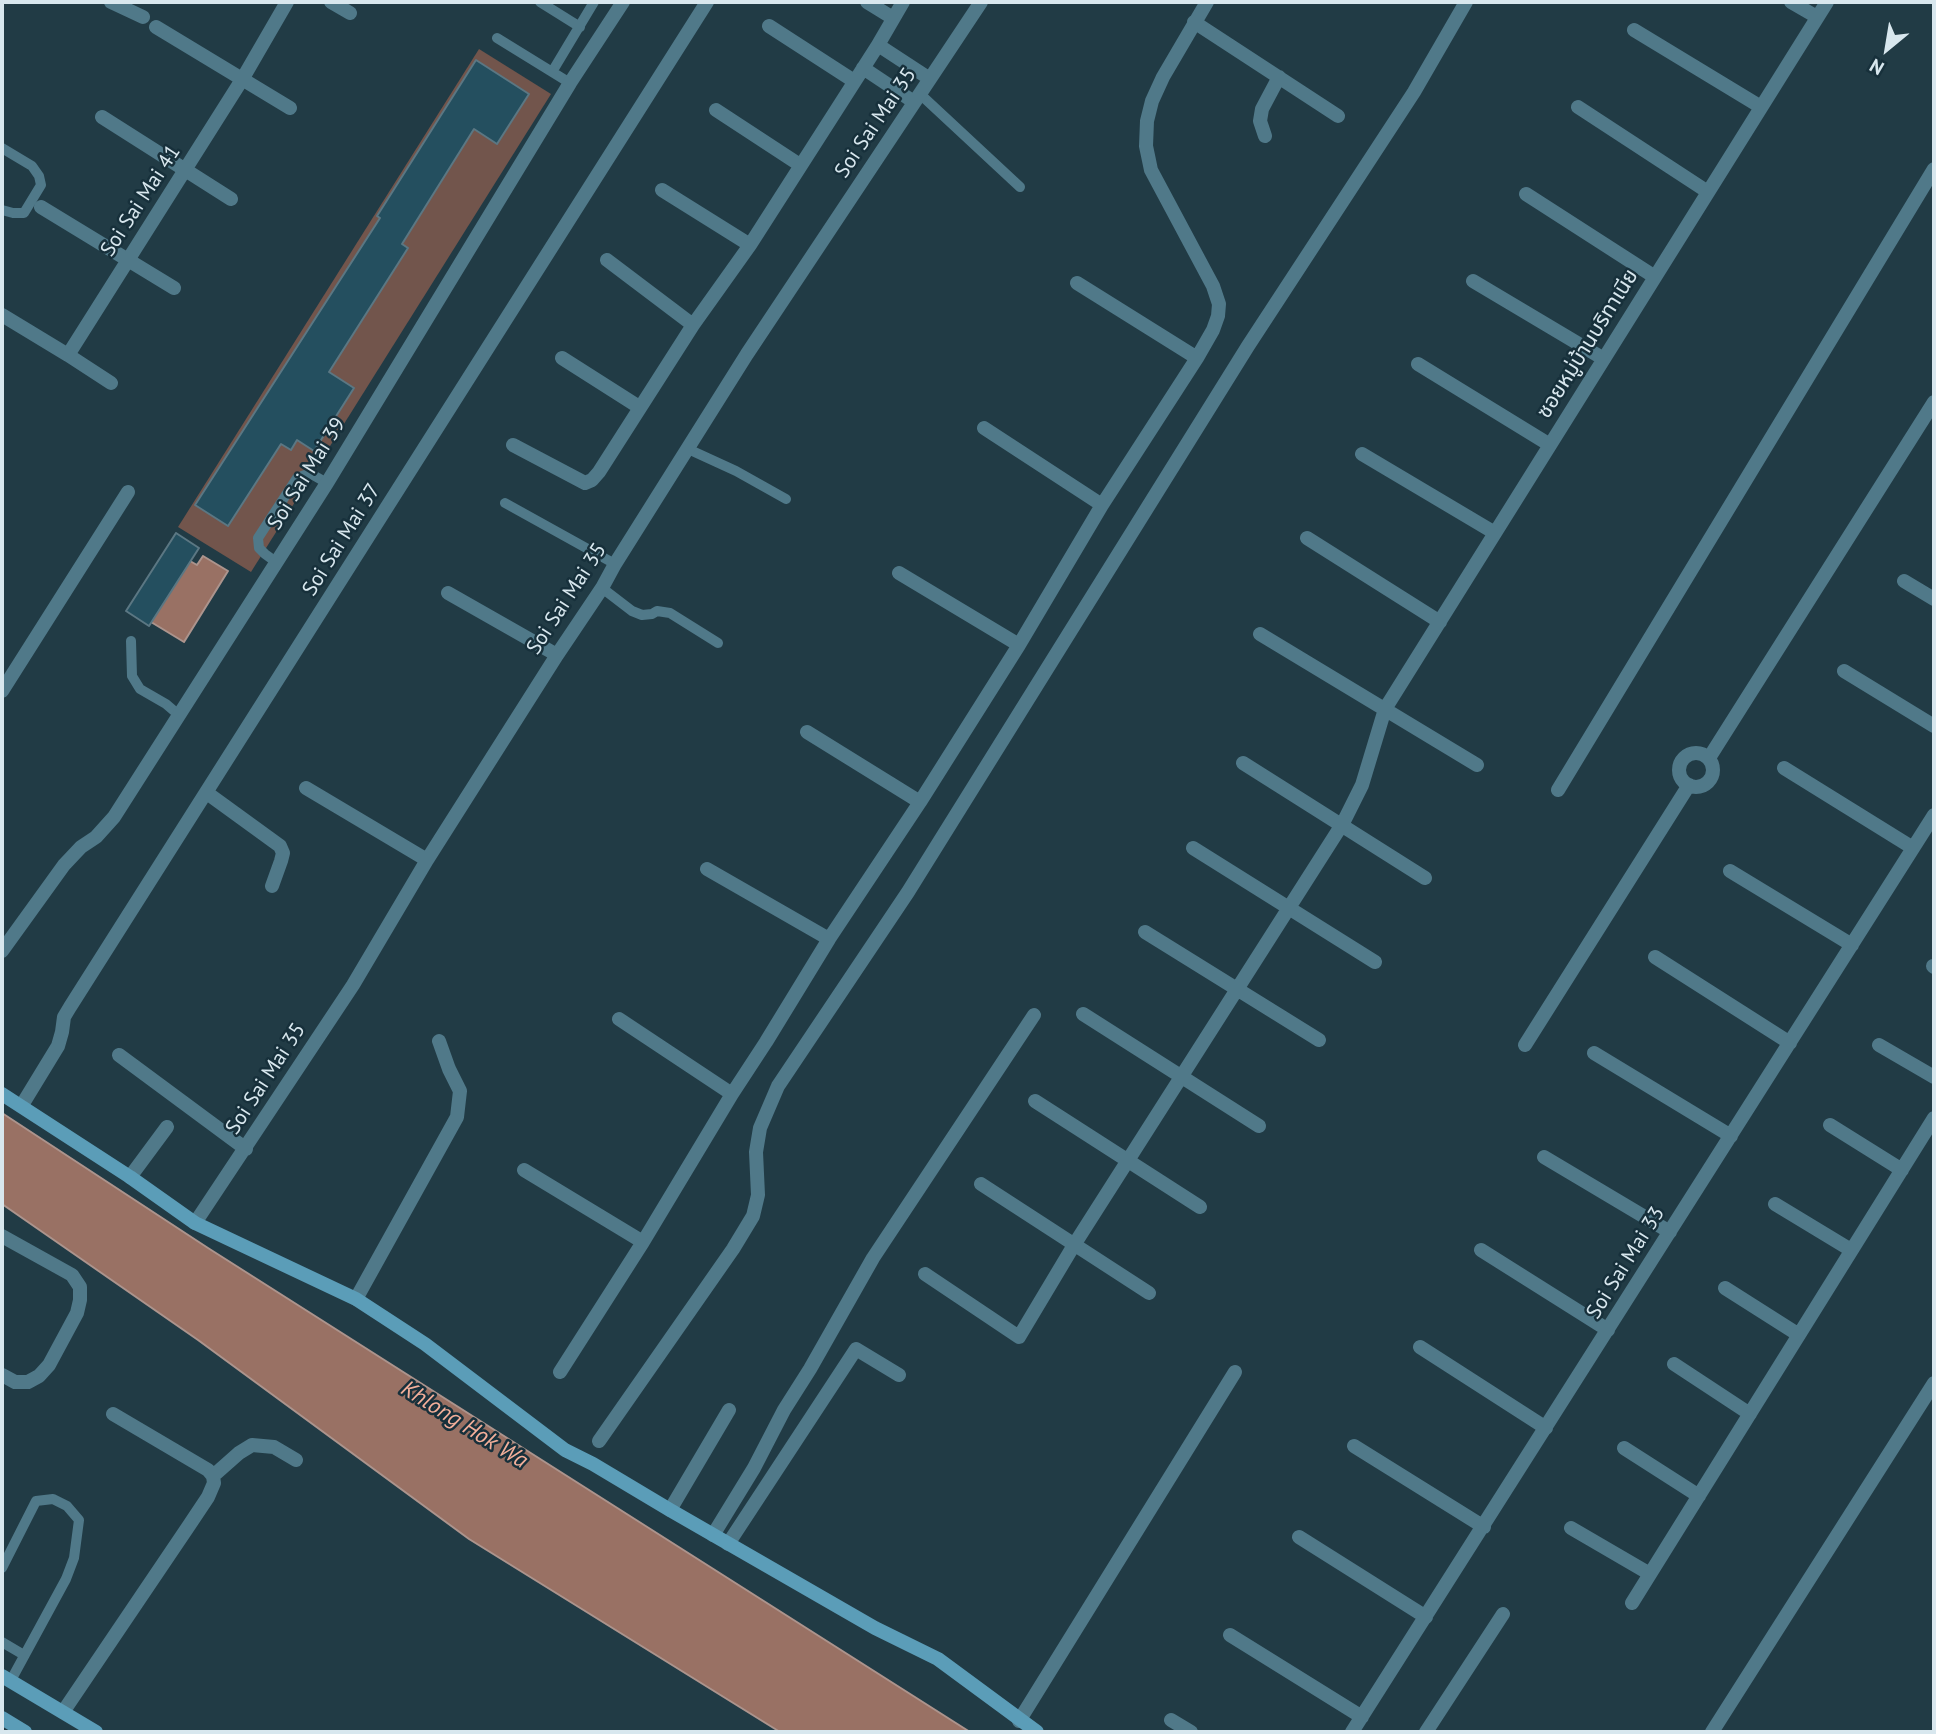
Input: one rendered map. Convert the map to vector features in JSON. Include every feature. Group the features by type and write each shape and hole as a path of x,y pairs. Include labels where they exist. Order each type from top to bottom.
{"street":[{"path":"111,2 143,17"},
{"name":"Soi Sai Mai 41","path":"68,355 186,170 287,2"},
{"path":"331,2 350,13"},
{"name":"Soi Sai Mai 39","path":"2,951 64,865 114,817 327,483 570,83 623,2"},
{"name":"Soi Sai Mai 37","path":"22,1105 58,1046 64,1017 70,1007 707,2"},
{"path":"867,2 893,18"},
{"path":"513,445 585,483 592,480 693,325 750,245 903,2"},
{"name":"Soi Sai Mai 35","path":"195,1223 353,985 427,860 602,588 747,354 981,2"},
{"path":"560,1372 829,939 1019,645 1102,505 1213,330 1219,304 1213,286 1151,170 1146,146 1147,121 1152,101 1207,2"},
{"path":"599,1441 733,1249 753,1216 758,1195 756,1152 760,1128 778,1086 908,892 1241,358 1414,92 1466,2"},
{"path":"1791,2 1817,17"},
{"name":"ซอยหมู่บ้านบริทาเนีย","path":"925,1274 1019,1337 1074,1245 1342,825 1362,785 1385,709 1827,2"},
{"path":"1194,22 1338,116"},
{"path":"769,26 854,81"},
{"path":"156,27 290,108"},
{"path":"1634,30 1761,107"},
{"path":"877,45 930,79"},
{"path":"863,68 917,98"},
{"path":"1265,136 1260,121 1262,109 1279,77"},
{"path":"1578,107 1708,192"},
{"path":"716,110 800,165"},
{"path":"102,117 231,198"},
{"path":"1558,790 1934,169"},
{"path":"662,190 750,245"},
{"path":"1526,194 1655,277"},
{"path":"41,206 174,288"},
{"path":"607,260 693,325"},
{"path":"1473,281 1604,359"},
{"path":"1077,283 1197,358"},
{"path":"2,315 111,383"},
{"path":"562,358 639,407"},
{"path":"1418,364 1550,445"},
{"path":"1709,758 1934,402"},
{"path":"984,428 1102,505"},
{"path":"1362,454 1495,534"},
{"path":"2,691 128,492"},
{"path":"1307,538 1440,622"},
{"path":"900,573 1019,645"},
{"path":"1904,581 1934,599"},
{"path":"448,593 557,655"},
{"path":"1260,634 1477,765"},
{"path":"1844,671 1934,726"},
{"path":"807,732 920,802"},
{"path":"1697,752 1709,758 1713,764 1712,777 1702,786 1689,785 1680,776 1679,769 1684,757 1697,752"},
{"path":"1243,763 1424,878"},
{"path":"1784,768 1913,848"},
{"path":"1525,1045 1689,785"},
{"path":"306,788 427,860"},
{"path":"207,793 280,846 283,853 272,886"},
{"name":"Soi Sai Mai 33","path":"1352,1732 1934,815"},
{"path":"1193,848 1375,962"},
{"path":"707,869 829,939"},
{"path":"1730,871 1852,945"},
{"path":"1145,932 1320,1040"},
{"path":"1655,957 1790,1042"},
{"path":"1083,1014 1259,1126"},
{"path":"713,1535 873,1258 1034,1015"},
{"path":"619,1019 732,1094"},
{"path":"356,1299 457,1117 460,1091 439,1041"},
{"path":"1879,1045 1934,1077"},
{"path":"1594,1053 1731,1136"},
{"path":"120,1055 246,1149"},
{"path":"2,1094 130,1177 195,1223 356,1299 425,1344 565,1450 875,1628 938,1658 1037,1732"},
{"path":"1035,1101 1200,1207"},
{"path":"1632,1603 1934,1118"},
{"path":"1830,1125 1902,1170"},
{"path":"130,1177 167,1127"},
{"path":"1544,1157 1670,1232"},
{"path":"524,1170 643,1242"},
{"path":"981,1184 1149,1293"},
{"path":"1775,1204 1851,1250"},
{"path":"2,1236 72,1275 80,1287 80,1300 77,1313 49,1365 39,1376 27,1382 15,1381 2,1375"},
{"path":"1481,1250 1608,1330"},
{"path":"1726,1288 1799,1335"},
{"path":"1420,1348 1546,1428"},
{"path":"728,1544 856,1349 899,1375"},
{"path":"1674,1364 1750,1414"},
{"path":"1020,1721 1235,1372"},
{"path":"1712,1732 1934,1383"},
{"path":"670,1510 729,1410"},
{"path":"63,1712 208,1497 214,1483 213,1476 208,1471 113,1414"},
{"path":"213,1476 252,1445 274,1447 296,1460"},
{"path":"1354,1446 1484,1527"},
{"path":"1624,1448 1699,1496"},
{"path":"1571,1528 1650,1574"},
{"path":"1300,1537 1426,1617"},
{"path":"1426,1732 1503,1614"},
{"path":"1230,1635 1362,1717"},
{"path":"6,1679 96,1732"},
{"path":"2,1718 25,1732"},
{"path":"1171,1720 1191,1732"}],"lane":[{"path":"540,2 580,27"},
{"path":"552,72 594,2"},
{"path":"497,38 570,83"},
{"path":"917,98 1020,187"},
{"path":"2,148 32,166 41,185 24,212 2,210"},
{"path":"688,449 736,471 786,499"},
{"path":"276,562 259,548 258,538 297,478 313,475 327,483"},
{"path":"505,503 615,564"},
{"path":"602,588 632,611 642,615 657,611 670,613 718,643"},
{"path":"131,641 132,676 140,690 166,704 180,716"},
{"path":"2,1568 36,1501 53,1499 67,1506 79,1520 74,1558 66,1579 24,1655 6,1679"},
{"path":"2,1642 24,1655"}],"shaded area":[{"path":"479,49 551,94 251,572 178,527"}],"water":[{"path":"203,556 228,571 184,642 151,622 190,561 197,565"},
{"name":"Khlong Hok Wa","path":"2,1113 208,1248 970,1732 780,1732 469,1539 198,1340 2,1204"}],"building":[{"path":"476,60 529,94 497,144 474,129 402,244 408,248 329,372 354,388 314,451 297,440 291,450 281,444 228,526 195,505 380,218 377,216"},
{"path":"176,533 199,548 149,626 126,611"}]}
